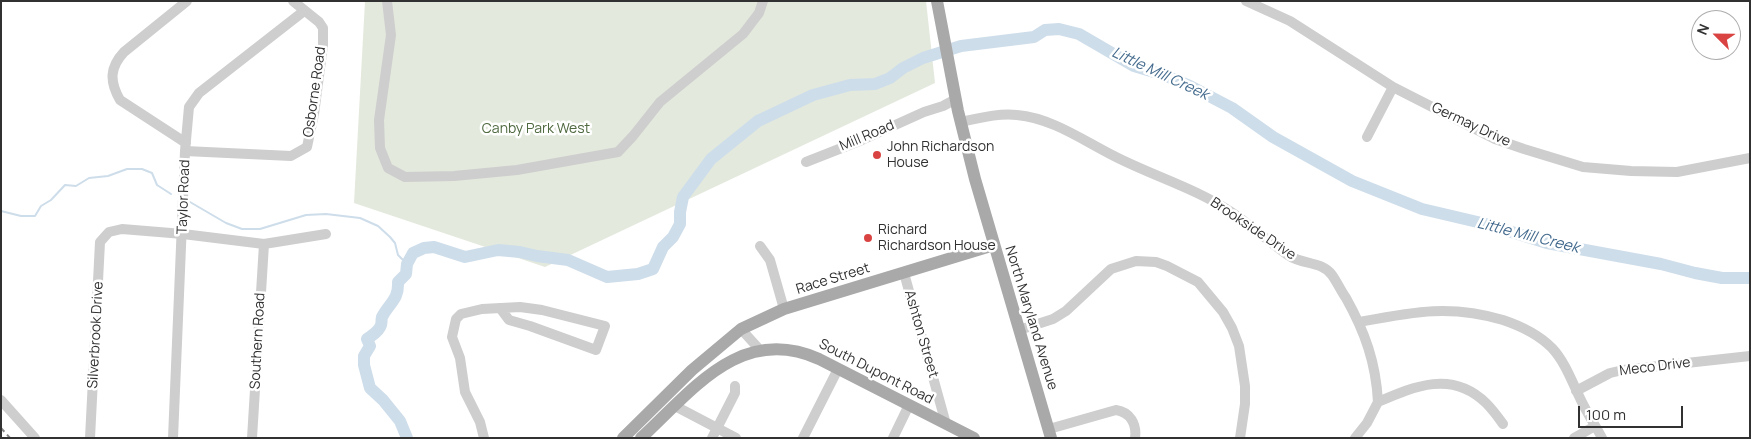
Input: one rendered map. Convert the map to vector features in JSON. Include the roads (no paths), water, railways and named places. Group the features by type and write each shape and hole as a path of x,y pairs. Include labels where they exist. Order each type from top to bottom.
{"main road":[{"name":"North Maryland Avenue","path":"938,1 948,64 961,122 994,245 1050,433"},
{"name":"Race Street","path":"741,329 784,309 994,245"},
{"path":"623,438 692,370 741,329"},
{"name":"South Dupont Road","path":"639,438 712,372 728,361 760,350 786,349 800,352 974,438"},
{"path":"639,438 643,429 659,414 660,402"}],"street":[{"path":"186,147 120,100 115,93 112,72 115,62 124,52 187,1"},
{"path":"294,1 304,11"},
{"path":"387,1 391,35 379,120 380,148 388,168 405,177 454,176 517,170 618,152 660,102 743,34 759,13 763,1"},
{"name":"Germay Drive","path":"1246,1 1290,21 1393,87 1495,140 1584,167 1631,171 1677,172 1750,158"},
{"name":"Taylor Road","path":"173,438 189,107 200,93 304,11"},
{"name":"Osborne Road","path":"186,147 291,156 301,152 307,146 315,106 323,44 323,28 319,22 304,11"},
{"path":"1366,138 1393,87"},
{"name":"Mill Road","path":"806,162 956,99"},
{"name":"Brookside Drive","path":"961,122 992,115 1017,115 1037,119 1121,160 1190,189 1231,211 1290,257 1304,263 1316,264 1331,274 1359,322 1377,380 1378,402"},
{"name":"Silverbrook Drive","path":"90,438 100,242 107,234 114,230 122,229 183,234"},
{"path":"183,234 264,244 326,234"},
{"name":"Southern Road","path":"252,438 264,244"},
{"path":"760,246 770,260 784,309"},
{"path":"1019,330 1053,319 1066,311 1111,269 1136,262 1156,262 1167,266 1198,282 1223,312 1232,328 1239,346 1245,386 1245,404 1240,438"},
{"name":"Ashton Street","path":"904,273 946,424"},
{"path":"484,438 480,422 464,392 460,358 452,337 456,319 461,314 482,309 500,308 520,307 542,310 605,326 596,350 509,320 500,308"},
{"path":"1359,322 1416,312 1447,310 1480,313 1517,324 1535,333 1552,348 1561,360 1602,438"},
{"path":"741,329 760,350"},
{"name":"Meco Drive","path":"1576,390 1610,373 1623,370 1750,356"},
{"path":"803,438 838,370"},
{"path":"1355,438 1368,424 1378,402 1431,383 1469,390 1486,403 1503,424"},
{"path":"712,438 735,393 735,386"},
{"path":"1,400 36,438"},
{"path":"892,438 909,405"},
{"path":"675,406 736,438"},
{"path":"1050,433 1116,410 1126,412 1132,420 1136,430 1135,438"},
{"path":"1574,438 1596,426"}],"waterway":[{"name":"Little Mill Creek","path":"407,438 400,421 383,400 370,388 364,365 364,356 370,346 367,339 380,327 382,317 397,293 398,282 406,274 407,264 413,253 424,248 434,247 465,257 498,250 520,252 568,260 607,277 638,274 653,269 663,247 673,237 680,224 683,197 711,159 758,121 813,95 850,85 875,84 890,78 903,68 923,58 961,46 1034,37 1045,30 1059,29 1079,34 1134,66 1164,75 1190,86 1232,108 1273,137 1352,181 1422,209 1486,224 1547,243 1661,264 1722,278 1750,278"},
{"path":"1,211 21,216 35,216 41,206 51,200 65,185 76,186 89,178 108,176 127,169 142,169 152,173 157,185 171,194"},
{"path":"190,202 226,223 242,229 260,229 306,215 326,214 360,218 378,226 390,237 395,243 398,255 407,264"}],"railway":[{"path":"1,428 10,438"}],"place":[{"name":"John Richardson House","path":"877,155"},
{"name":"Richard Richardson House","path":"868,238"}],"park label":[{"name":"Canby Park West","path":"536,129"}]}
